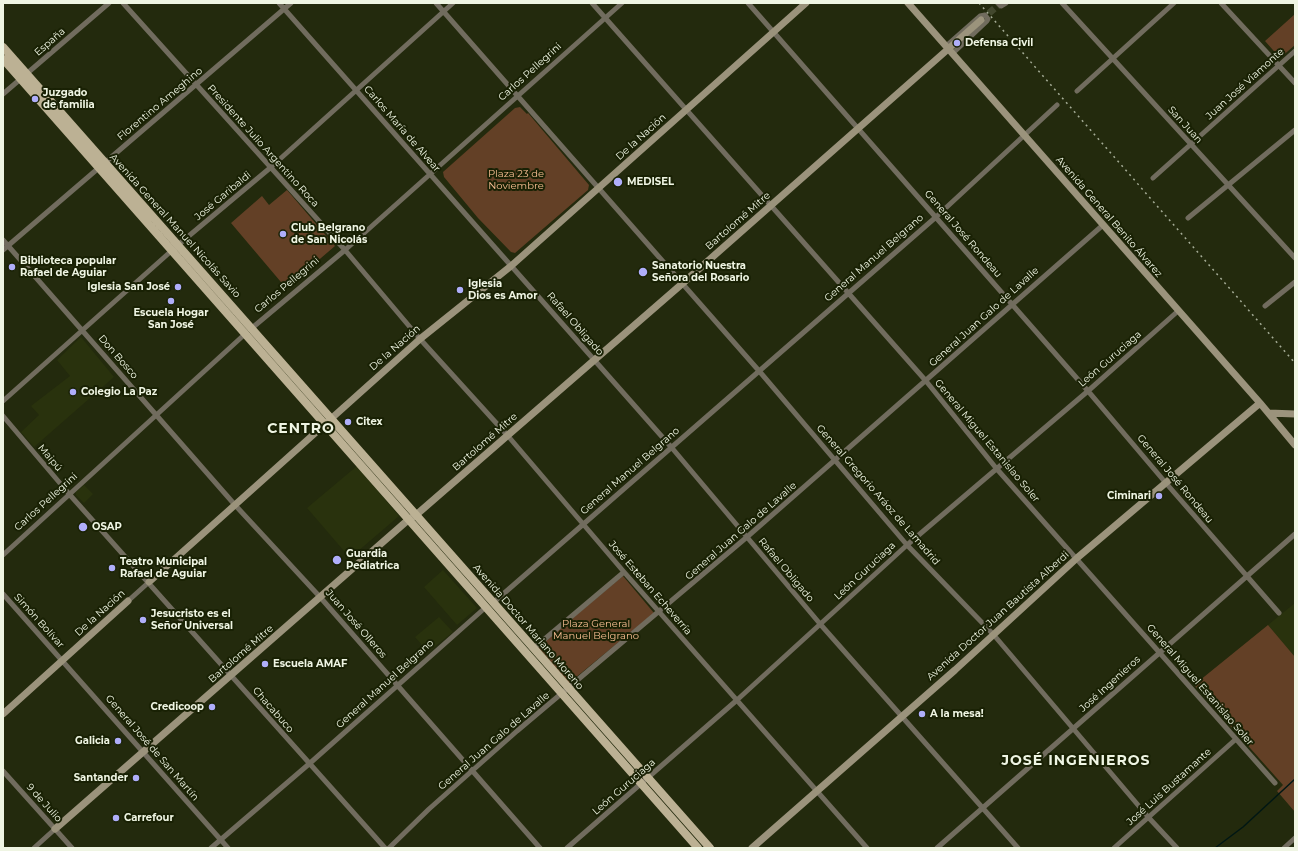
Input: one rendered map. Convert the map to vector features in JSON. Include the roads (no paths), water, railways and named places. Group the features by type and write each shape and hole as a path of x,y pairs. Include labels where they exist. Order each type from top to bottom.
{"main road":[{"name":"Avenida General Manuel Nicolás Savio","path":"3,47 24,76 101,165 172,251 325,424"},
{"name":"Avenida General Manuel Nicolás Savio","path":"3,59 24,76"},
{"name":"Avenida General Manuel Nicolás Savio","path":"101,165 178,245 332,418"},
{"name":"Avenida Doctor Mariano Moreno","path":"332,418 534,648 646,781 698,848"},
{"name":"Avenida Doctor Mariano Moreno","path":"325,424 562,694 710,848"}],"street":[{"name":"España","path":"3,94 109,3"},
{"name":"Presidente Julio Argentino Roca","path":"123,3 345,250 420,339"},
{"name":"Carlos María de Alvear","path":"279,3 511,266"},
{"name":"Florentino Ameghino","path":"3,250 291,3"},
{"name":"General Gregorio Aráoz de Lamadrid","path":"436,3 683,283 836,460 907,545 993,634 1149,818 1177,848"},
{"name":"José Garibaldi","path":"3,401 178,245 270,168 453,3"},
{"name":"General Miguel Estanislao Soler","path":"592,3 926,381 996,468 1275,783"},
{"name":"Carlos Pellegrini","path":"3,554 70,495 156,414 245,334 345,250 622,3"},
{"name":"General José Rondeau","path":"748,3 1088,390 1278,613"},
{"name":"De la Nación","path":"3,714 420,339 511,266 806,3"},
{"name":"Avenida General Benito Álvarez","path":"908,3 1294,442"},
{"path":"998,3 1000,6 1006,3"},
{"name":"San Juan","path":"1062,3 1295,258"},
{"path":"1077,90 1174,3"},
{"path":"1221,3 1295,83"},
{"path":"985,15 988,19 987,21 949,50 980,16 985,15"},
{"name":"Bartolomé Mitre","path":"34,848 408,520 416,515 508,436 683,283 949,50 981,20"},
{"name":"Juan José Viamonte","path":"1153,178 1295,51"},
{"name":"General Manuel Belgrano","path":"211,848 309,764 486,607 494,602 584,525 760,372 936,217 1057,105"},
{"path":"1188,218 1295,130"},
{"name":"General Juan Galo de Lavalle","path":"389,848 473,770 748,537 1103,225"},
{"name":"Don Bosco","path":"3,240 235,505"},
{"name":"Rafael Obligado","path":"511,266 672,448 821,625 1018,848"},
{"path":"1265,306 1295,282"},
{"name":"León Guruciaga","path":"567,848 646,781 737,700 907,545 1178,311"},
{"name":"José Esteban Echeverría","path":"420,339 508,436 624,572 867,848"},
{"name":"Avenida Doctor Juan Bautista Alberdi","path":"752,848 1077,558 1260,403"},
{"path":"1268,413 1295,414"},
{"name":"Maipú","path":"3,416 70,495 149,582"},
{"name":"Juan José Olleros","path":"235,505 320,597 540,848"},
{"name":"José Ingenieros","path":"937,848 1295,534"},
{"path":"534,648 624,572"},
{"name":"Chacabuco","path":"149,582 385,848"},
{"name":"Simón Bolívar","path":"3,594 62,660"},
{"name":"General José de San Martín","path":"62,660 228,848"},
{"name":"José Luis Bustamante","path":"1114,848 1236,739"},
{"name":"9 de Julio","path":"3,771 72,848"},
{"path":"1284,848 1295,838"}],"waterway":[{"path":"1215,848 1243,827 1295,779"}],"tunnel":[{"path":"981,20 1001,3"}],"railway":[{"path":"979,3 1295,363"}],"place":[{"name":"Defensa Civil","path":"957,43"},
{"name":"Juzgado de familia","path":"35,99"},
{"name":"MEDISEL","path":"618,182"},
{"name":"Club Belgrano de San Nicolás","path":"283,234"},
{"name":"Biblioteca popular Rafael de Aguiar","path":"12,267"},
{"name":"Sanatorio Nuestra Señora del Rosario","path":"643,272"},
{"name":"Iglesia San José","path":"178,287"},
{"name":"Iglesia Dios es Amor","path":"460,290"},
{"name":"Escuela Hogar San José","path":"171,301"},
{"name":"Colegio La Paz","path":"73,392"},
{"name":"Citex","path":"348,422"},
{"name":"Ciminari","path":"1159,496"},
{"name":"OSAP","path":"83,527"},
{"name":"Guardia Pediatrica","path":"337,560"},
{"name":"Teatro Municipal Rafael de Aguiar","path":"112,568"},
{"name":"Jesucristo es el Señor Universal","path":"143,620"},
{"name":"Escuela AMAF","path":"265,664"},
{"name":"Credicoop","path":"212,707"},
{"name":"A la mesa!","path":"922,714"},
{"name":"Galicia","path":"118,741"},
{"name":"Santander","path":"136,778"},
{"name":"Carrefour","path":"116,818"}],"district":[{"name":"CENTRO","path":"301,429"},
{"name":"JOSÉ INGENIEROS","path":"1076,761"}],"park label":[{"name":"Plaza 23 de Noviembre","path":"516,180"},
{"name":"Plaza General Manuel Belgrano","path":"596,630"}]}
